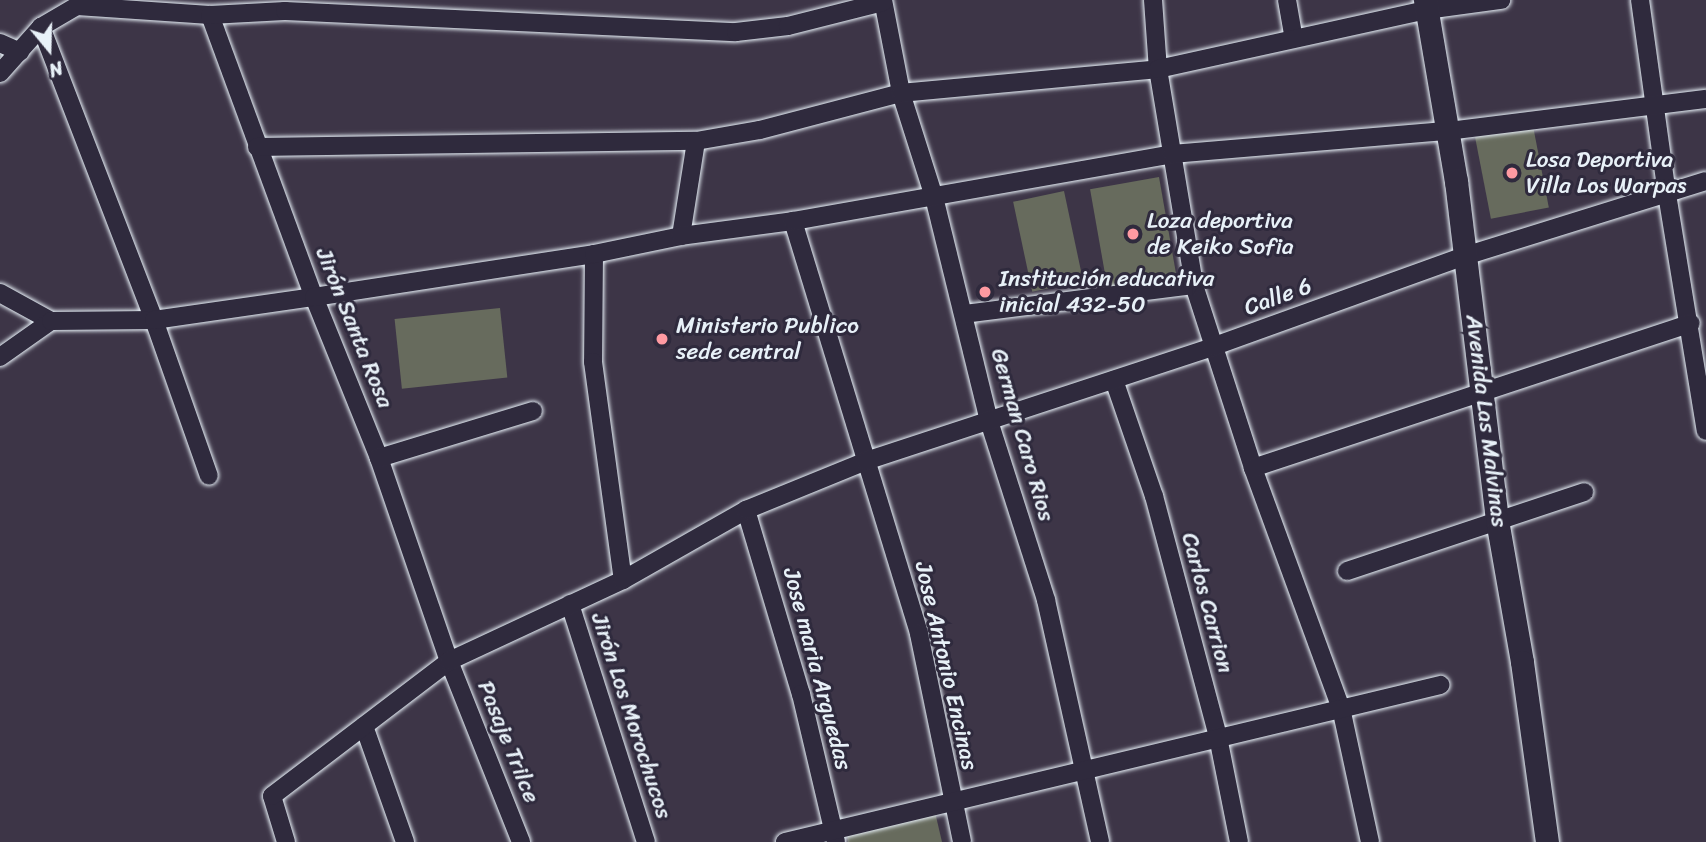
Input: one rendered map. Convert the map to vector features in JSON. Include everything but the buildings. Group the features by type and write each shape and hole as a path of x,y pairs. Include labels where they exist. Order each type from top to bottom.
{"street":[{"path":"1153,0 1158,69 1194,285 1253,468 1341,708 1370,842"},
{"path":"1287,0 1294,38"},
{"path":"257,147 696,141 761,130 901,93 1158,69 1426,5 1501,0"},
{"path":"1640,0 1667,194 1691,323 1706,431"},
{"path":"0,73 41,27 75,3 210,15 285,5 736,32 788,26 883,1"},
{"name":"German Caro Rios","path":"883,1 901,93 934,197 989,421 1046,600 1100,842"},
{"name":"Avenida Las Malvinas","path":"1426,5 1448,131 1483,391 1497,520 1522,662 1547,842"},
{"name":"Jirón Santa Rosa","path":"210,15 314,297 379,458 449,661"},
{"path":"41,27 154,320 209,476"},
{"path":"0,43 20,52"},
{"path":"0,293 51,321 154,320 594,254 681,236 793,221 1172,154 1448,131 1706,99"},
{"path":"681,236 696,141"},
{"name":"Calle 6","path":"286,842 272,796 449,661 623,580 746,510 866,461 1212,347 1465,256 1706,181"},
{"name":"Jose Antonio Encinas","path":"793,221 919,634 962,842"},
{"path":"594,254 593,362 623,580"},
{"path":"964,314 1194,285"},
{"path":"0,358 51,321"},
{"path":"1253,468 1691,323"},
{"name":"Carlos Carrion","path":"1114,380 1154,496 1218,737 1239,842"},
{"path":"379,458 533,411"},
{"path":"1347,571 1584,492"},
{"name":"Jose maria Arguedas","path":"746,510 801,695 835,836"},
{"name":"Jirón Los Morochucos","path":"570,604 646,842"},
{"name":"Pasaje Trilce","path":"449,661 521,842"},
{"path":"785,842 835,836 953,802 1440,685"},
{"path":"364,726 405,842"}],"green space":[{"name":"Losa Deportiva Villa Los Warpas","path":"1533,126 1549,207 1491,219 1475,137"},
{"name":"Loza deportiva de Keiko Sofia","path":"1159,177 1177,279 1108,292 1090,189"},
{"path":"1064,191 1083,281 1032,292 1013,202"},
{"path":"500,308 507,378 402,389 395,319"},
{"path":"935,812 942,842 848,842 847,835"}],"place":[{"name":"Losa Deportiva Villa Los Warpas","path":"1512,173"},
{"name":"Loza deportiva de Keiko Sofia","path":"1133,234"},
{"name":"Institución educativa inicial 432-50","path":"985,292"},
{"name":"Ministerio Publico sede central","path":"662,339"}]}
